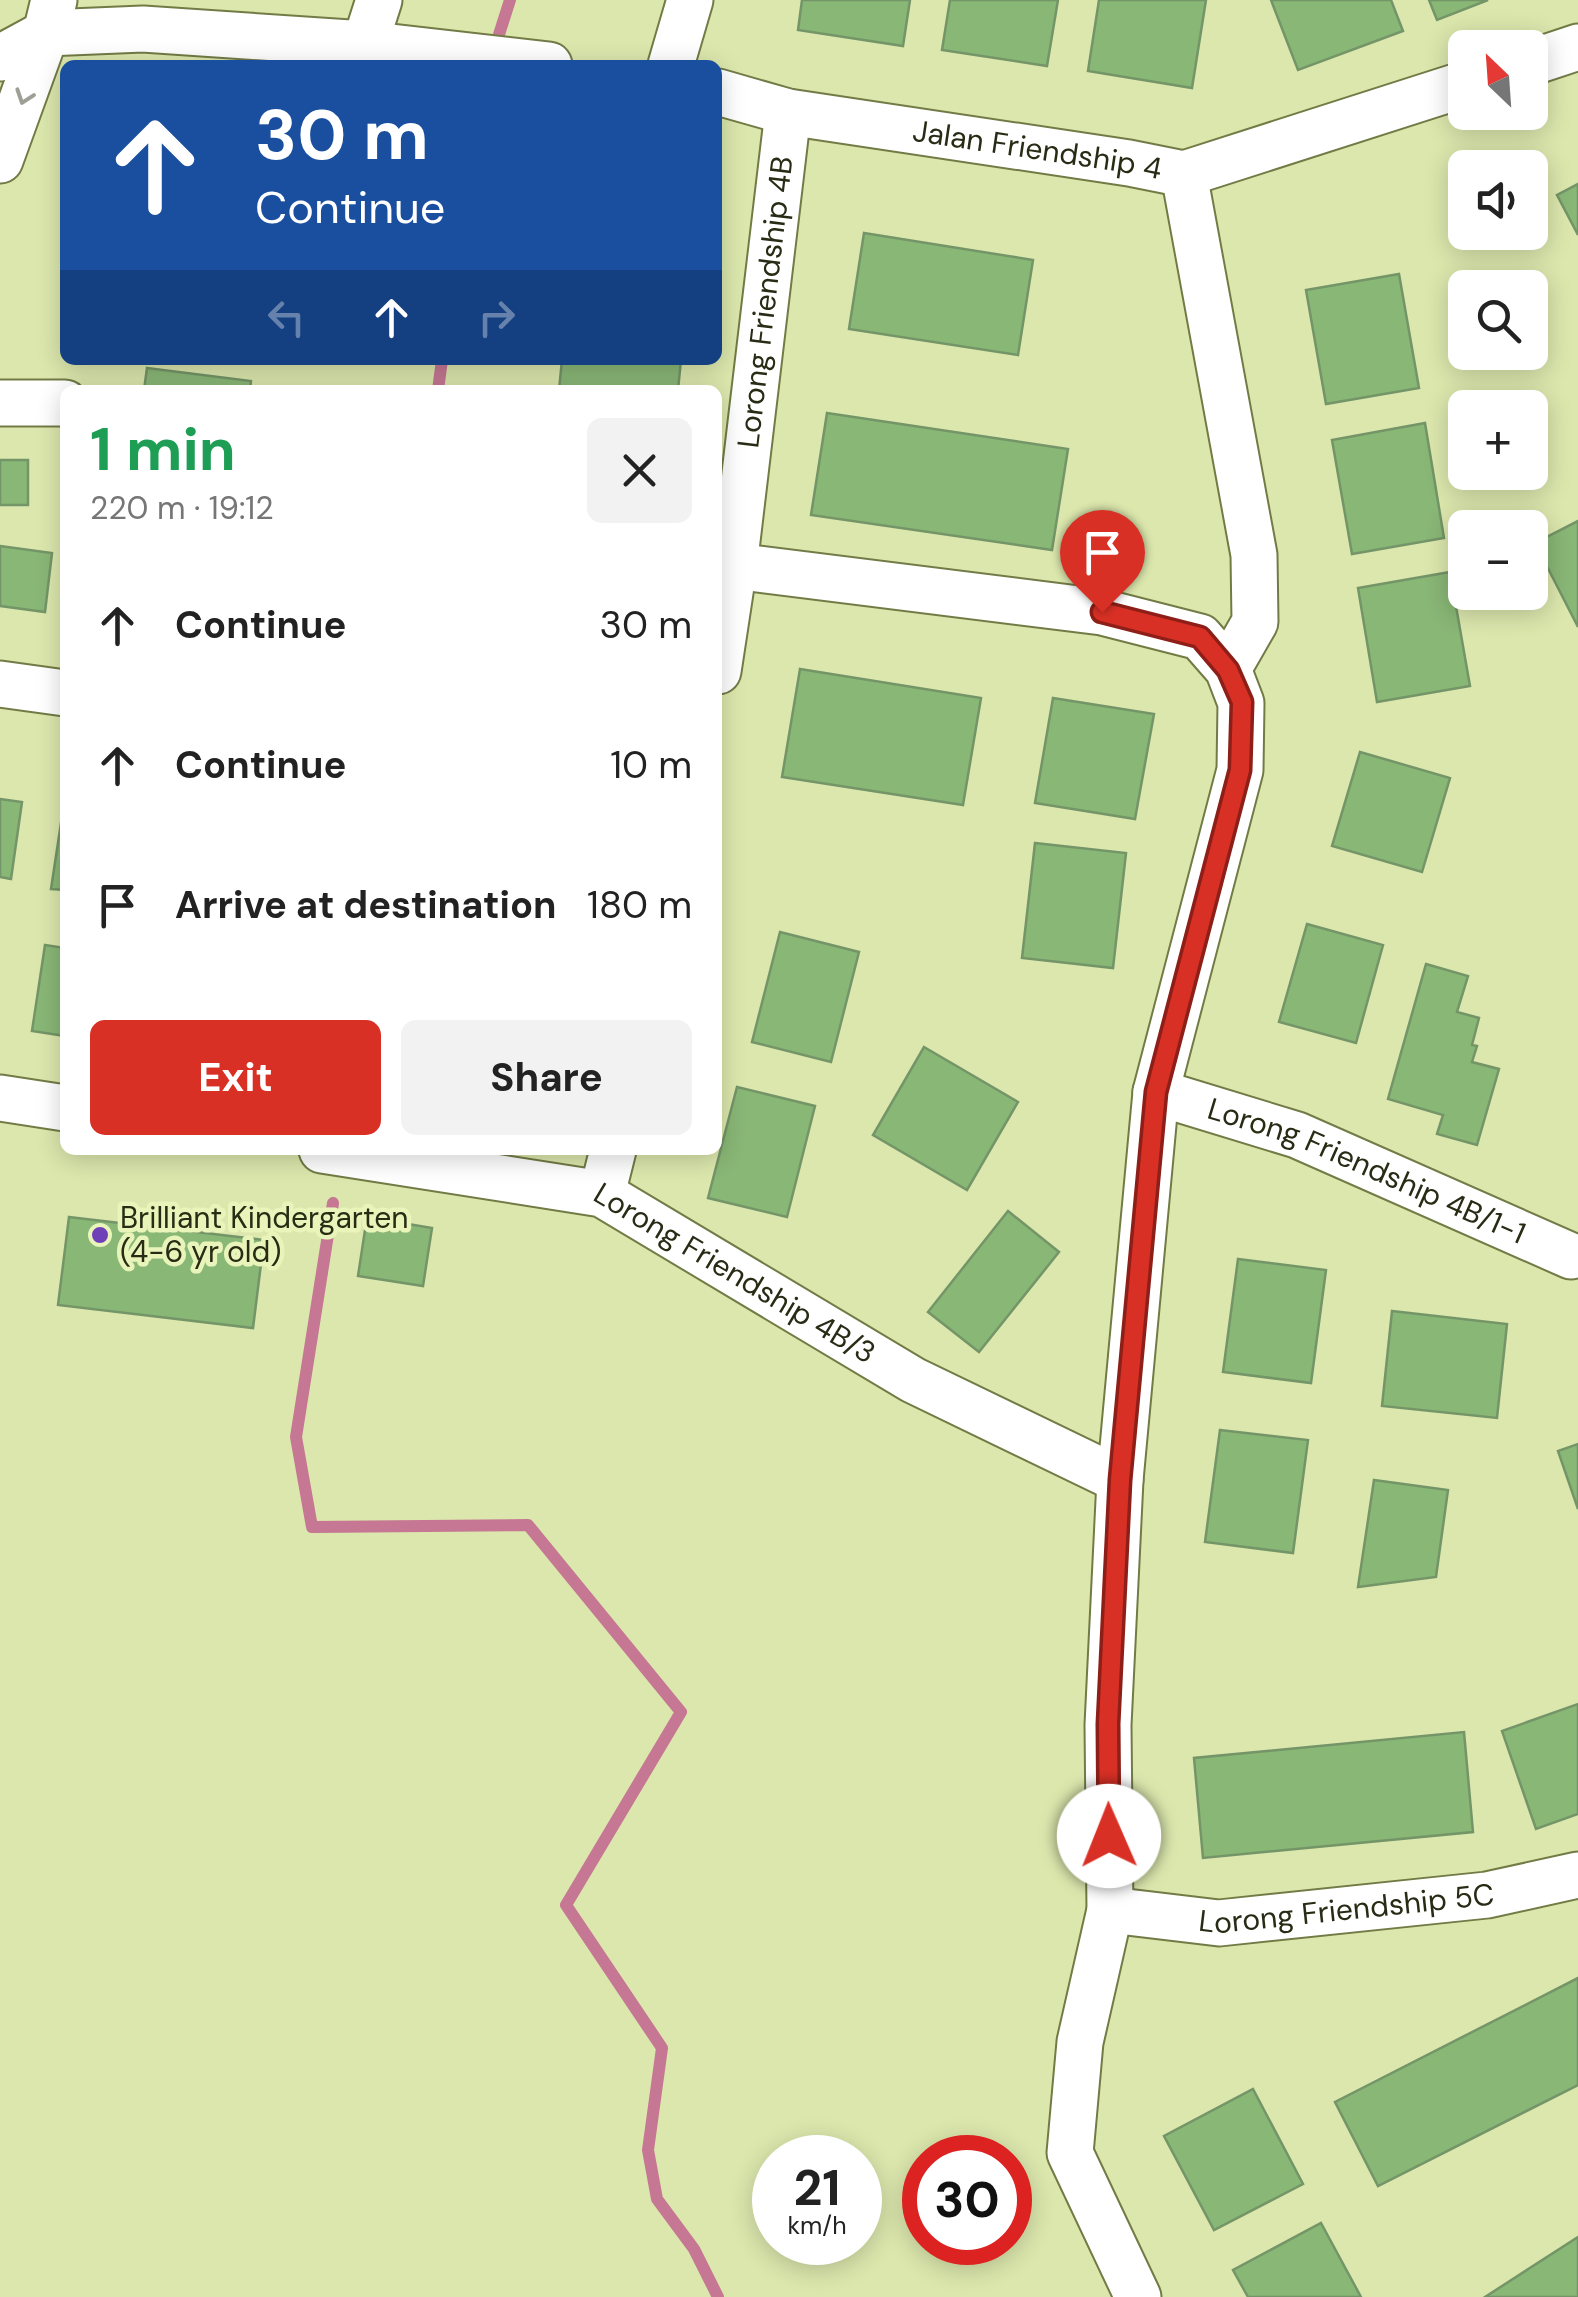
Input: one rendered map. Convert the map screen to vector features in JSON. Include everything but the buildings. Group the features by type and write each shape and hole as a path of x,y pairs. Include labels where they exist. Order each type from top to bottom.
{"street":[{"path":"673,60 690,0"},
{"path":"0,160 44,11"},
{"path":"0,58 44,11 365,13 531,60"},
{"path":"1548,56 1578,47"},
{"name":"Jalan Friendship 4","path":"722,93 788,112 1128,162 1184,174 1448,89"},
{"name":"Lorong Friendship 4B","path":"722,646 788,112"},
{"path":"1184,174 1254,556 1255,622 1228,670"},
{"path":"0,403 60,402"},
{"path":"734,566 1102,612 1200,637 1228,670 1242,702 1240,770 1156,1092 1120,1480 1108,1724 1110,1910 1080,2042 1070,2153 1138,2297"},
{"path":"0,684 60,692"},
{"name":"Lorong Friendship 4B/1-1","path":"1156,1092 1297,1135 1572,1256"},
{"path":"2,1110 60,1108"},
{"name":"Lorong Friendship 4B/3","path":"354,1155 602,1194 913,1380 1120,1480"},
{"path":"602,1194 613,1155"},
{"name":"Lorong Friendship 5C","path":"1110,1910 1219,1924 1487,1895 1578,1875"}],"waterway":[{"path":"496,44 510,0"},
{"path":"439,385 441,365"},
{"path":"333,1203 296,1437 312,1527 528,1525 681,1712 566,1905 662,2048 648,2150 657,2199 694,2249 718,2297"}],"place":[{"name":"Brilliant Kindergarten (4-6 yr old)","path":"100,1235"}],"route":[{"path":"1102,612 1200,637 1228,670 1242,702 1240,770 1156,1092 1120,1480 1108,1724 1109,1836"}]}
